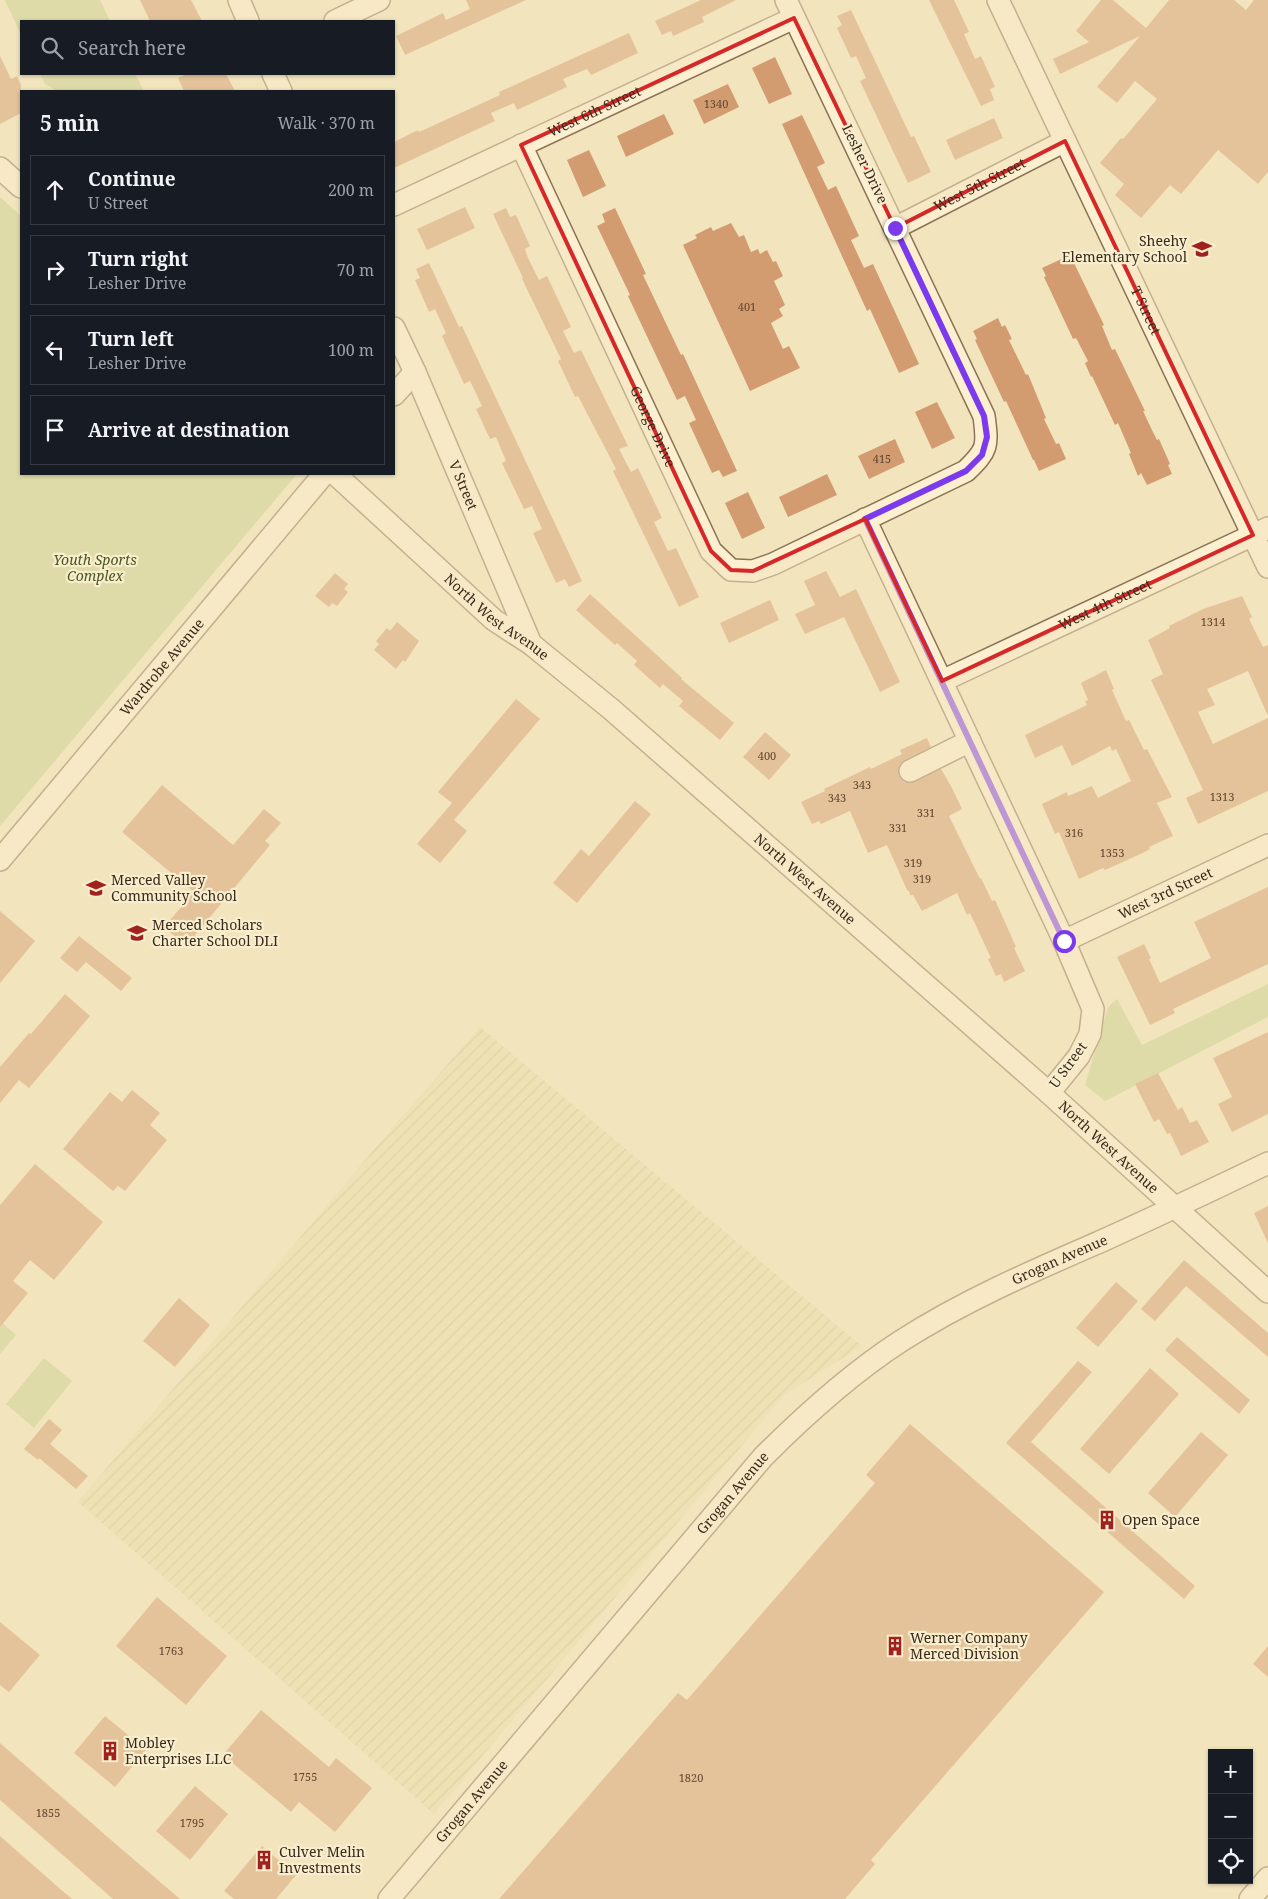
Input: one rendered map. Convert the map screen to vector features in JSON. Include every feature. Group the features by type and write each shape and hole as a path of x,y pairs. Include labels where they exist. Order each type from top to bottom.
{"street":[{"path":"238,0 248,20"},
{"path":"337,20 379,0"},
{"name":"T Street","path":"998,0 1064,141 1260,532 1268,567"},
{"name":"West 6th Street","path":"395,205 521,145 790,9"},
{"name":"Lesher Drive","path":"790,9 984,416 987,437 982,455 966,471 865,519"},
{"path":"273,75 281,90"},
{"name":"West 5th Street","path":"895,228 1064,141"},
{"name":"George Drive","path":"521,145 710,551 731,570 753,571 773,564 865,519"},
{"path":"0,168 20,186"},
{"name":"V Street","path":"395,330 415,372 531,644"},
{"path":"395,394 415,372"},
{"name":"Wardrobe Avenue","path":"0,860 323,475"},
{"name":"North West Avenue","path":"336,475 494,620 531,644 618,715 1049,1093 1268,1292"},
{"name":"U Street","path":"865,519 1064,941 1093,1009 1090,1034 1078,1056 1049,1093"},
{"name":"West 4th Street","path":"942,682 1260,532"},
{"path":"910,771 970,741"},
{"name":"West 3rd Street","path":"1064,941 1268,844"},
{"name":"Grogan Avenue","path":"389,1899 763,1458 826,1397 896,1345 961,1306 1022,1276 1175,1208 1268,1163"},
{"path":"1250,1899 1268,1878"}],"highlighted area":[{"path":"794,18 895,228 1065,141 1253,535 942,681 865,519 753,571 731,570 711,551 521,145"}],"shaded area":[{"path":"480,1027 862,1346 784,1395 434,1814 78,1502 381,1141"}],"green space":[{"path":"5,0 100,0 110,20 20,20 20,33"},
{"path":"40,75 136,75 143,90 55,90 45,84"},
{"name":"Youth Sports Complex","path":"0,197 20,215 20,475 296,475 0,826"},
{"path":"1268,984 1268,1017 1105,1101 1085,1085 1108,1007 1117,999 1142,1045"},
{"path":"0,1321 16,1335 0,1354"},
{"path":"44,1358 72,1381 34,1428 6,1404"}],"building":[{"path":"140,0 191,0 201,20 150,20"},
{"path":"466,0 526,0 405,55 396,36 443,13 446,20 470,9"},
{"path":"701,0 736,0 702,17 704,22 673,36 671,31 662,35 655,21"},
{"path":"929,0 954,0 969,32 964,34 975,59 981,56 995,87 990,89 994,100 981,106"},
{"path":"1101,0 1113,0 1146,28 1169,0 1234,0 1246,10 1254,0 1268,0 1268,172 1258,184 1218,150 1181,194 1170,185 1141,218 1115,195 1124,184 1100,163 1157,99 1135,81 1117,103 1097,87 1140,36 1060,74 1053,59 1089,42 1076,31"},
{"path":"851,10 911,137 914,136 931,172 908,183 860,81 866,78 856,56 851,58 837,28 842,25 837,16"},
{"path":"629,33 638,53 591,75 587,69 563,79 567,87 517,110 514,103 491,113 495,121 395,168 395,142 500,95 499,92"},
{"path":"0,56 11,79 17,76 21,90 20,114 0,124"},
{"path":"775,57 792,94 769,104 752,68"},
{"path":"185,75 227,75 234,90 184,90 178,78"},
{"path":"728,84 739,107 704,124 693,100"},
{"path":"664,114 674,134 626,157 617,136"},
{"path":"802,115 825,163 817,167 828,190 836,186 859,236 851,240 864,268 873,264 919,364 899,373 870,309 867,311 782,124"},
{"path":"994,118 1003,138 955,160 946,140"},
{"path":"589,150 606,186 583,197 567,160"},
{"path":"465,207 475,228 427,250 417,229"},
{"path":"506,208 510,217 516,215 530,246 525,249 528,258 539,280 547,276 571,327 563,331 574,353 581,350 628,446 619,449 631,472 638,468 662,518 654,522 668,551 676,548 699,597 679,607 613,471 616,469 578,396 575,397 558,361 561,359 493,214"},
{"path":"615,208 646,274 643,275 681,355 683,354 737,471 723,477 719,470 712,473 689,423 696,420 685,396 677,400 628,296 630,295 597,226 605,222 602,214"},
{"path":"731,223 739,237 744,235 751,252 758,249 760,254 767,250 773,262 776,261 783,276 774,281 785,305 779,309 783,316 771,323 783,349 789,346 800,368 750,391 683,245 697,238 695,235 711,227 713,231"},
{"path":"1068,256 1072,264 1074,263 1104,325 1102,326 1112,350 1115,349 1145,411 1143,411 1151,428 1157,440 1159,439 1170,464 1168,465 1172,474 1147,485 1141,473 1138,476 1129,454 1131,453 1118,423 1115,425 1085,363 1088,361 1076,338 1073,339 1044,277 1046,276 1042,268"},
{"path":"429,263 459,327 462,326 582,581 569,587 565,579 556,583 533,533 542,529 532,506 524,509 502,463 506,461 496,437 490,439 476,409 482,406 470,381 464,384 442,336 446,333 435,309 429,312 415,280 420,278 416,269"},
{"path":"998,318 1002,327 1005,325 1012,339 1009,340 1026,375 1028,374 1046,418 1044,419 1056,444 1059,443 1066,459 1039,471 975,340 977,339 973,331"},
{"path":"937,402 955,438 932,449 915,412"},
{"path":"895,439 905,462 869,479 858,456"},
{"path":"827,474 837,495 788,517 779,497"},
{"path":"748,492 765,528 742,539 725,503"},
{"path":"826,571 840,597 856,589 900,682 880,692 844,617 805,634 795,614 815,605 804,581"},
{"path":"335,573 348,584 344,589 348,592 337,606 332,603 329,607 315,596"},
{"path":"590,594 681,679 734,723 720,740 679,706 683,701 663,684 660,688 634,665 637,661 617,643 615,645 576,610"},
{"path":"1242,596 1252,617 1249,619 1263,647 1268,645 1268,716 1248,671 1207,689 1215,705 1198,712 1213,744 1268,718 1268,791 1198,824 1186,798 1203,790 1151,680 1163,674 1148,640 1170,628 1169,626 1203,609"},
{"path":"770,600 779,620 729,643 720,623"},
{"path":"397,622 419,641 405,662 403,660 396,669 374,650 379,644 376,641 387,628 390,631"},
{"path":"1106,670 1114,689 1112,690 1126,721 1129,720 1144,750 1147,749 1172,797 1157,803 1173,836 1149,847 1150,849 1145,852 1105,870 1103,868 1079,879 1059,832 1055,834 1042,804 1067,792 1068,796 1092,786 1098,798 1131,781 1116,749 1112,751 1110,746 1072,766 1062,745 1035,758 1025,735 1087,705 1085,701 1088,700 1081,683"},
{"path":"516,699 540,719 454,820 467,831 440,863 417,844 452,803 438,792"},
{"path":"765,732 791,755 769,780 743,757"},
{"path":"927,738 931,747 900,764 899,776 904,782 910,783 941,769 952,788 962,809 949,816 992,901 995,900 1025,971 1004,982 1001,974 996,976 988,959 991,958 970,913 967,915 957,893 922,911 913,895 910,895 907,890 887,845 868,853 850,811 821,824 819,821 812,824 801,802 870,767 871,769 902,754 900,750"},
{"path":"162,785 233,845 264,809 281,823 265,841 270,845 186,946 164,927 194,892 122,832"},
{"path":"635,801 651,814 577,903 553,883 581,849 589,856"},
{"path":"1268,887 1268,964 1173,1009 1175,1013 1150,1025 1117,957 1144,944 1160,983 1211,958 1194,922"},
{"path":"0,911 35,941 0,983"},
{"path":"79,936 132,978 121,991 86,962 77,972 60,958"},
{"path":"65,994 90,1016 29,1088 19,1080 0,1103 0,1067"},
{"path":"1268,1032 1268,1114 1232,1132 1218,1104 1232,1097 1213,1058"},
{"path":"1158,1073 1178,1110 1182,1107 1190,1123 1197,1120 1209,1142 1181,1156 1170,1133 1167,1134 1159,1119 1154,1122 1135,1084"},
{"path":"132,1090 160,1113 150,1125 167,1140 125,1191 118,1186 113,1191 63,1149 110,1092 122,1102"},
{"path":"35,1164 103,1222 54,1280 30,1260 13,1281 28,1293 0,1327 0,1205"},
{"path":"1268,1206 1268,1243 1254,1213"},
{"path":"1184,1260 1268,1333 1268,1357 1186,1286 1155,1321 1141,1309"},
{"path":"1116,1282 1138,1301 1098,1347 1076,1328"},
{"path":"179,1298 210,1325 175,1367 143,1341"},
{"path":"1177,1337 1250,1400 1239,1414 1165,1350"},
{"name":"Open Space","path":"1078,1361 1092,1372 1031,1442 1195,1586 1184,1599 1006,1443"},
{"name":"Open Space","path":"1150,1368 1179,1394 1109,1474 1080,1449"},
{"path":"49,1419 62,1430 50,1444 88,1476 76,1489 39,1458 38,1460 24,1449"},
{"name":"Werner Company Merced Division","path":"910,1424 1104,1592 871,1860 875,1864 845,1899 499,1899 678,1693 687,1700 875,1483 866,1475"},
{"name":"Open Space","path":"1201,1432 1228,1455 1175,1517 1148,1493"},
{"path":"157,1597 227,1656 186,1705 116,1646"},
{"path":"0,1622 40,1655 9,1692 0,1685"},
{"path":"1268,1646 1268,1677 1253,1664"},
{"path":"261,1710 329,1767 336,1758 372,1788 335,1832 299,1802 291,1812 223,1755"},
{"name":"Mobley Enterprises LLC","path":"105,1716 146,1750 115,1787 74,1753"},
{"path":"0,1743 180,1899 113,1899 0,1800"},
{"path":"195,1786 228,1814 190,1860 156,1831"},
{"path":"0,1836 58,1887 72,1899 0,1899"},
{"name":"Culver Melin Investments","path":"262,1846 296,1875 276,1899 234,1899 224,1891"}],"place":[{"name":"Sheehy Elementary School","path":"1202,249"},
{"name":"Merced Valley Community School","path":"96,888"},
{"name":"Merced Scholars Charter School DLI","path":"137,933"},
{"name":"Open Space","path":"1107,1520"},
{"name":"Werner Company Merced Division","path":"895,1646"},
{"name":"Mobley Enterprises LLC","path":"110,1751"},
{"name":"Culver Melin Investments","path":"264,1860"}],"route":[{"path":"895,228 984,416 987,437 982,455 966,471 865,519 1064,941"}]}
